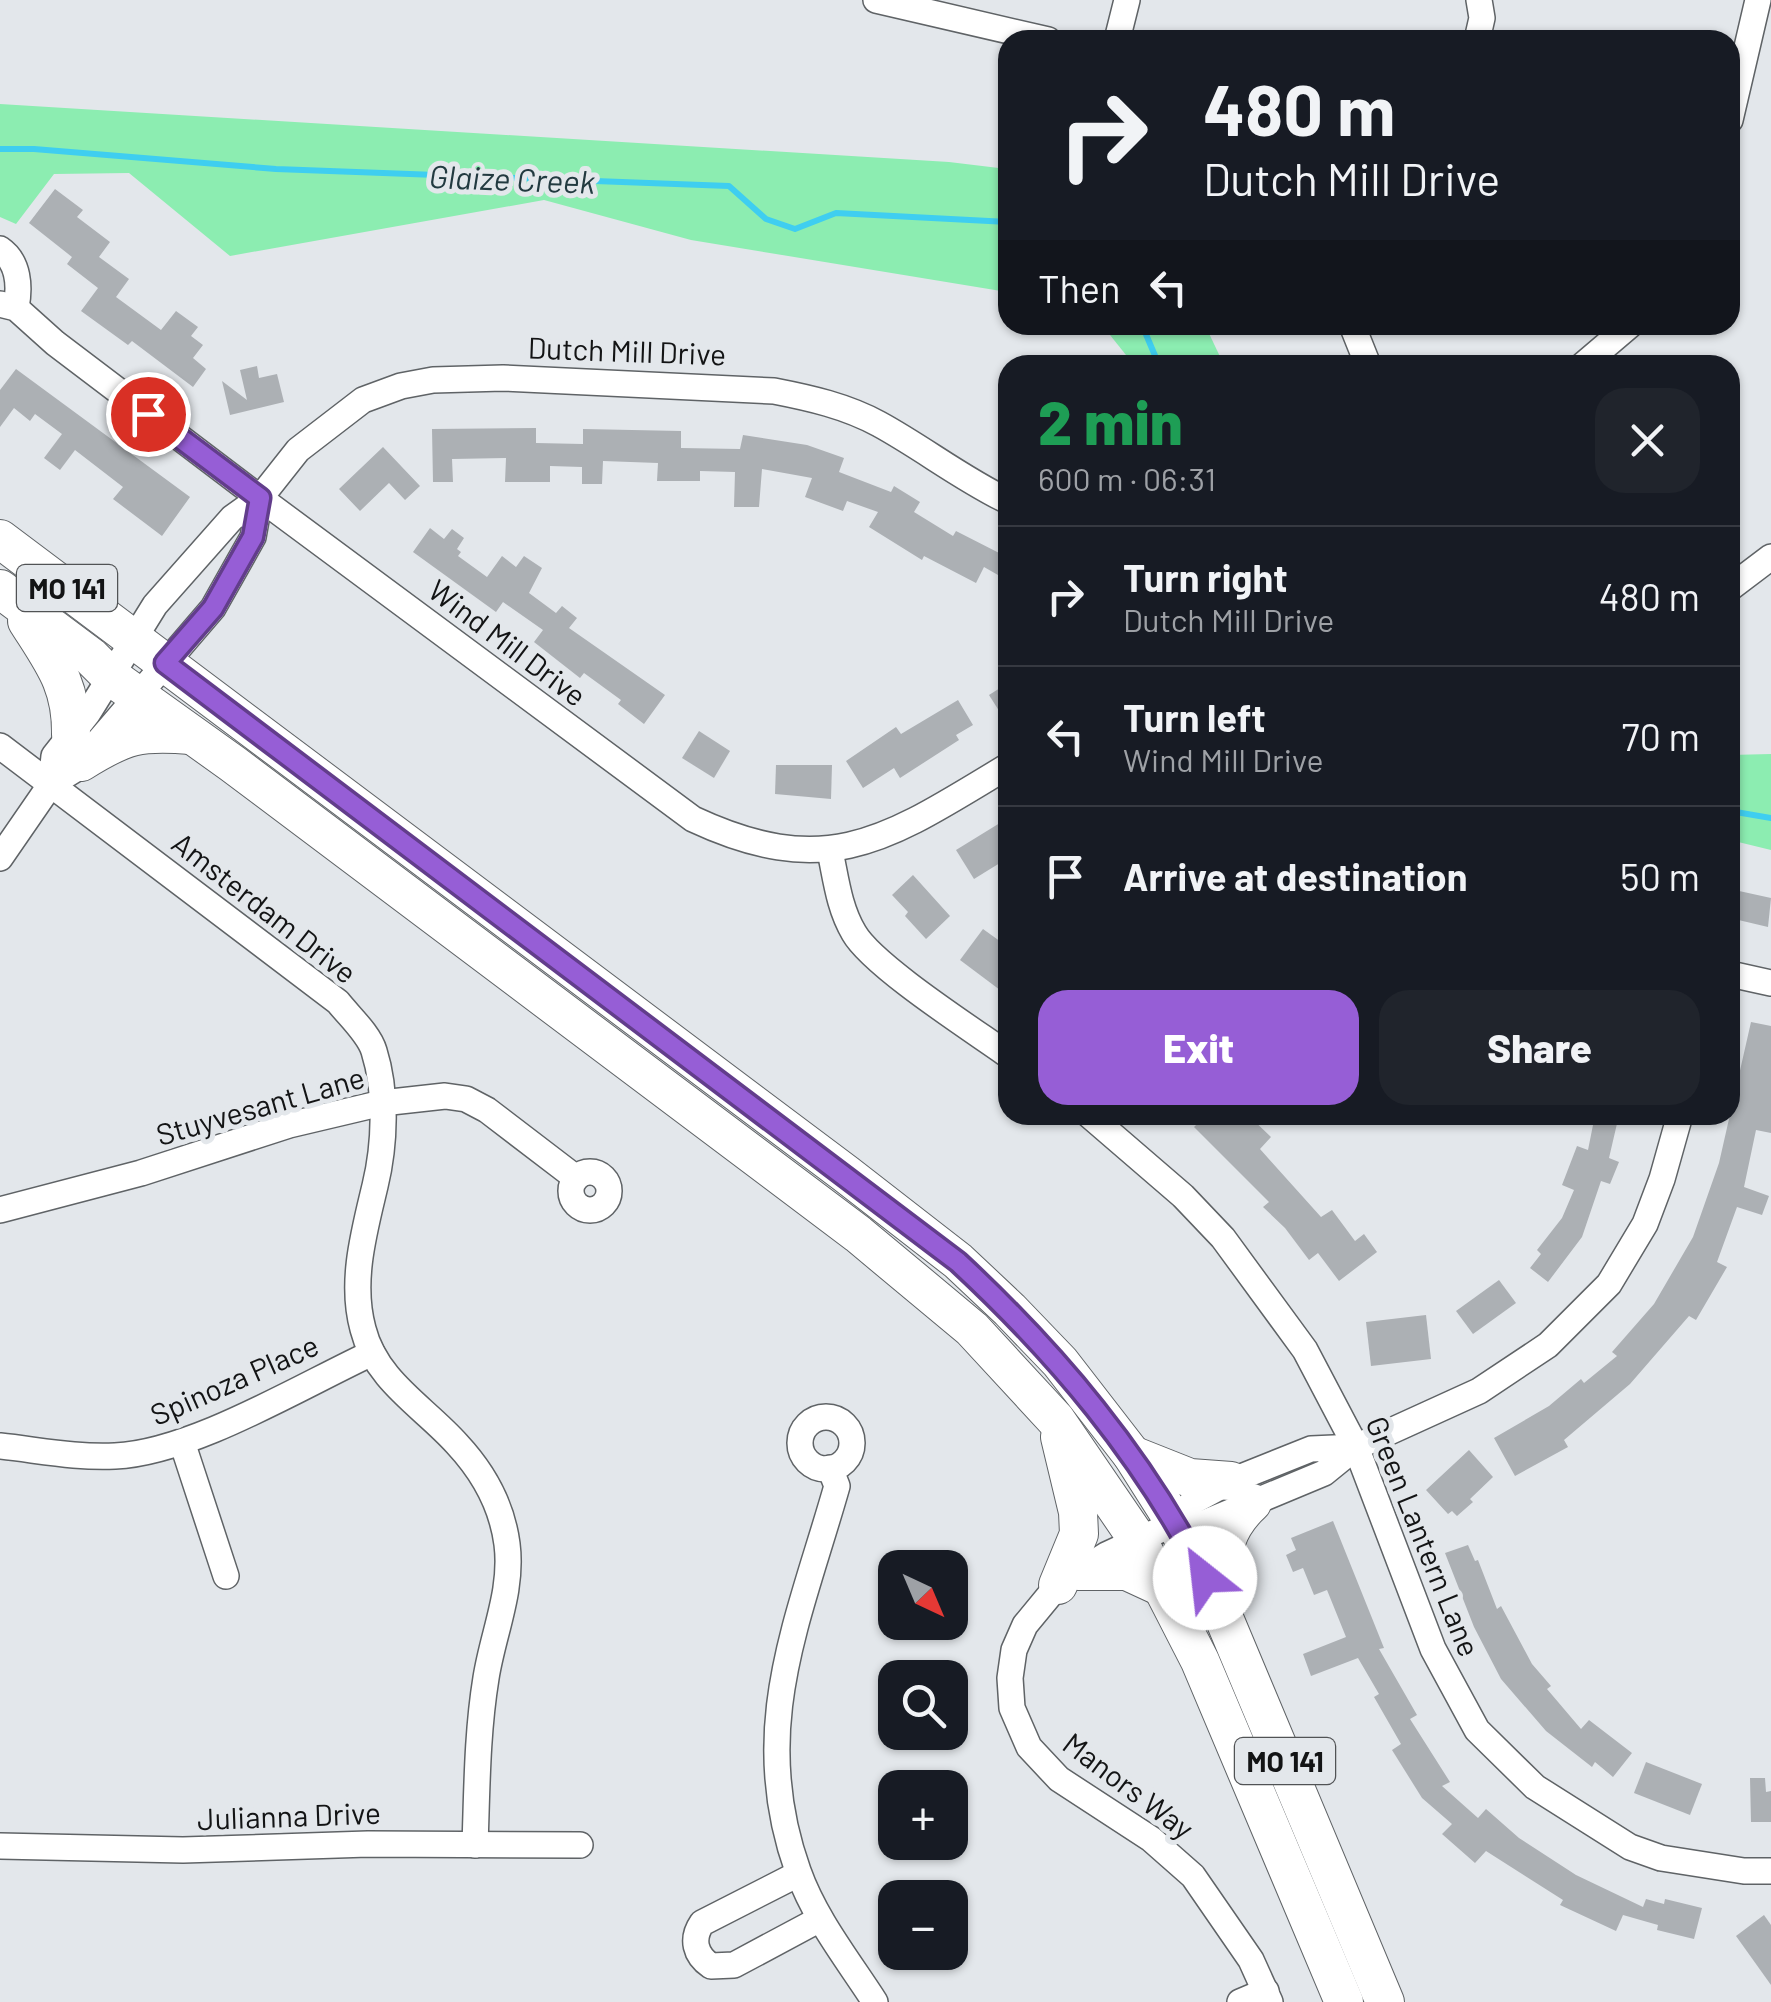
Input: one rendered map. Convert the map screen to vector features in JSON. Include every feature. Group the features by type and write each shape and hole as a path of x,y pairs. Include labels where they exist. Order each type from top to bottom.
{"highway":[{"name":"MO 141","path":"0,539 958,1262 1060,1362 1132,1455 1216,1599 1385,2002"},
{"name":"MO 141","path":"6,593 910,1275 965,1322 1056,1420 1138,1540 1166,1589 1344,2002"},
{"path":"6,593 66,684 72,708 68,760 128,736 150,732 191,736"},
{"path":"1056,1420 1078,1512 1079,1534 1068,1578 1126,1570 1166,1589"},
{"path":"1132,1455 1190,1478 1241,1492 1236,1518 1226,1538 1216,1599"}],"street":[{"path":"876,0 1005,30"},
{"path":"1120,30 1127,0"},
{"path":"1478,0 1480,30"},
{"path":"1740,77 1758,0"},
{"name":"Wind Mill Drive","path":"0,249 8,254 19,282 8,306 693,819 749,843 830,851 886,834 998,772"},
{"path":"1595,355 1618,335"},
{"name":"Dutch Mill Drive","path":"0,858 123,685 133,638 155,605 232,518 260,498 298,450 362,400 433,380 503,378 732,386 816,400 878,424 998,496"},
{"name":"Dutch Mill Drive","path":"123,685 165,663 213,608 253,537 260,498"},
{"path":"1740,580 1771,557"},
{"name":"Amsterdam Drive","path":"0,746 68,760 338,1002 374,1048 382,1103 376,1184 366,1216 360,1260 362,1328 372,1352 398,1390 456,1442 482,1474 502,1513 508,1549 508,1590 486,1676 478,1732 475,1845"},
{"path":"830,851 844,914 857,938 882,962 998,1049"},
{"path":"1740,976 1771,983"},
{"name":"Stuyvesant Lane","path":"0,1210 141,1173 237,1139 382,1103 434,1096 466,1099 505,1122 576,1178"},
{"name":"Green Lantern Lane","path":"1101,1125 1183,1196 1223,1238 1305,1350 1356,1448 1433,1649 1478,1730 1535,1787 1630,1847 1661,1858 1744,1871 1771,1870"},
{"path":"1356,1448 1509,1374 1568,1328 1608,1284 1644,1224 1677,1125"},
{"name":"Spinoza Place","path":"0,1446 116,1456 182,1442 372,1352"},
{"path":"182,1442 226,1576"},
{"name":"Manors Way","path":"1268,1997 1251,1960 1193,1876 1150,1839 1059,1779 1028,1747 1012,1708 1010,1678 1014,1650 1025,1625 1068,1578 1175,1523 1204,1523 1241,1492 1311,1450 1356,1448"},
{"path":"830,1468 838,1486 782,1673 775,1748 787,1836 798,1874 820,1919 875,2002"},
{"name":"Julianna Drive","path":"0,1846 183,1850 368,1844 580,1845"},
{"path":"798,1874 709,1917 696,1931 698,1953 711,1966 734,1966 820,1919"},
{"path":"1240,2002 1268,1997"}],"green space":[{"path":"0,104 949,162 998,168 998,291 691,240 544,200 230,256 129,173 54,174 16,224 0,217"},
{"path":"1110,335 1210,335 1219,355 1126,355"},
{"path":"1771,754 1771,850 1740,842 1740,755"}],"building":[{"path":"55,189 83,210 77,217 110,242 99,257 129,279 116,297 161,330 176,311 198,327 191,336 203,345 193,358 206,369 193,387 132,341 128,345 81,311 98,288 67,264 72,257 29,223"},
{"path":"257,366 259,378 277,374 284,402 230,415 222,381 247,400 240,370"},
{"path":"16,369 190,497 162,536 113,499 123,487 75,450 60,470 44,458 62,434 35,414 30,421 14,408 0,427 0,390"},
{"path":"536,428 536,443 583,444 583,429 681,431 681,448 740,449 743,435 807,445 844,458 839,472 891,492 894,486 920,502 914,512 953,536 956,531 998,552 998,575 984,567 976,583 924,556 922,560 869,527 878,512 847,501 843,511 805,497 812,478 762,469 759,507 734,507 735,472 700,471 700,481 657,481 658,463 603,461 602,484 582,484 582,467 550,466 550,482 505,482 506,458 452,459 453,482 433,482 432,429"},
{"path":"383,447 420,486 405,500 389,483 360,511 339,489"},
{"path":"430,528 444,539 452,529 464,538 457,549 461,552 458,556 487,577 502,556 516,567 524,556 542,568 529,593 556,613 562,606 577,618 569,628 665,695 644,724 618,704 621,700 584,673 580,678 534,642 543,630 503,602 496,612 413,552"},
{"path":"998,689 998,709 989,695"},
{"path":"958,700 973,725 956,735 959,740 900,778 894,768 863,788 846,761 896,727 901,734"},
{"path":"699,731 730,751 714,778 682,758"},
{"path":"776,765 832,765 831,799 775,794"},
{"path":"998,824 998,864 974,879 956,850"},
{"path":"913,875 950,916 926,939 892,895"},
{"path":"1740,891 1771,898 1768,927 1740,920"},
{"path":"983,929 998,940 998,988 960,960"},
{"path":"1751,1022 1771,1026 1771,1133 1756,1130 1744,1187 1769,1196 1762,1215 1737,1207 1717,1262 1727,1267 1696,1320 1689,1316 1630,1384 1564,1440 1568,1447 1515,1476 1494,1438 1549,1406 1581,1379 1584,1383 1617,1356 1612,1352 1654,1304 1693,1237 1728,1125 1740,1125 1740,1070"},
{"path":"1258,1125 1271,1137 1260,1149 1321,1217 1332,1210 1355,1241 1364,1234 1377,1252 1339,1281 1318,1253 1309,1260 1263,1207 1269,1202 1194,1127"},
{"path":"1593,1125 1617,1125 1609,1158 1619,1162 1610,1184 1601,1181 1582,1237 1548,1282 1530,1268 1541,1254 1537,1250 1562,1218 1574,1190 1562,1185 1577,1146 1588,1150"},
{"path":"1499,1280 1516,1303 1473,1334 1456,1311"},
{"path":"1426,1315 1431,1359 1371,1366 1366,1322"},
{"path":"1469,1450 1493,1477 1457,1516 1452,1511 1448,1514 1426,1490"},
{"path":"1333,1521 1384,1648 1379,1649 1417,1715 1410,1719 1450,1782 1442,1786 1478,1818 1486,1809 1519,1838 1576,1875 1643,1907 1646,1899 1664,1904 1665,1899 1702,1908 1694,1939 1657,1930 1658,1925 1623,1915 1616,1931 1560,1905 1563,1900 1486,1851 1475,1863 1442,1834 1452,1824 1422,1798 1392,1750 1401,1744 1374,1697 1379,1694 1358,1658 1311,1676 1303,1654 1346,1637 1327,1590 1314,1595 1303,1568 1293,1572 1286,1555 1296,1550 1291,1538"},
{"path":"1468,1545 1497,1609 1501,1606 1532,1664 1551,1686 1547,1689 1581,1729 1589,1720 1632,1753 1613,1777 1595,1762 1592,1767 1546,1731 1501,1679 1474,1627 1445,1553"},
{"path":"1646,1762 1702,1784 1690,1815 1634,1793"},
{"path":"1750,1778 1765,1778 1766,1792 1771,1791 1771,1822 1751,1822"},
{"path":"1764,1915 1771,1925 1771,1985 1736,1936"}],"waterway":[{"name":"Glaize Creek","path":"0,149 276,169 729,186 766,219 795,229 836,213 998,221"},
{"name":"Glaize Creek","path":"1146,335 1155,355"},
{"path":"1740,813 1771,818"}],"route":[{"path":"148,414 260,498 253,537 213,608 165,663 958,1262 1060,1362 1104,1418 1175,1523 1205,1578"}]}
